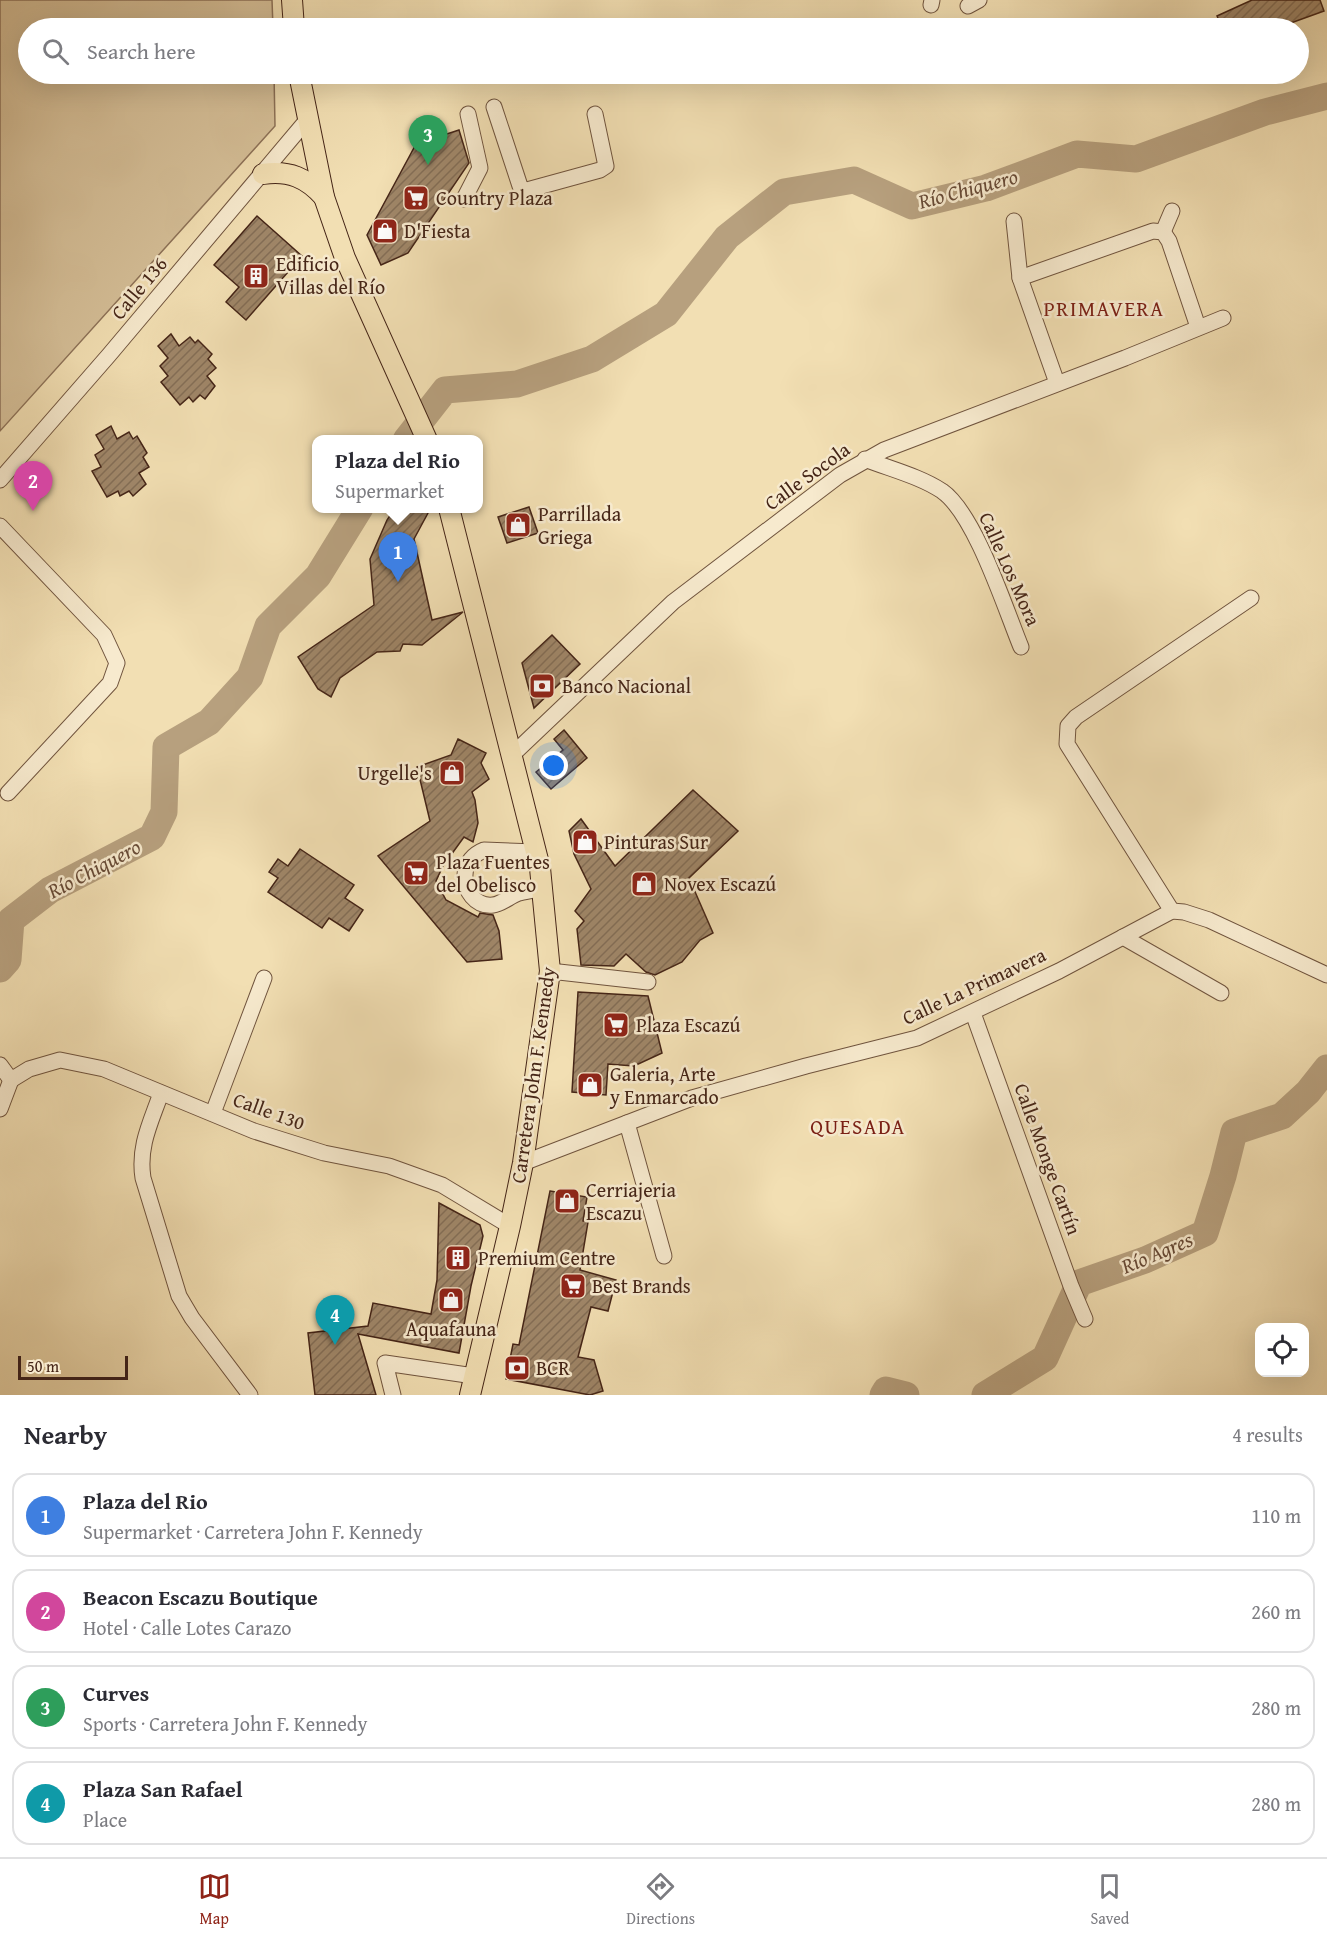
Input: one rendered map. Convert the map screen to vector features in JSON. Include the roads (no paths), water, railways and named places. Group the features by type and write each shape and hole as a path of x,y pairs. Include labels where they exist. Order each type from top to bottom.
{"main road":[{"path":"292,0 293,18"},
{"path":"300,84 324,197 356,283 425,435"},
{"path":"263,174 276,172 297,176 315,187 324,197"},
{"name":"Carretera John F. Kennedy","path":"450,513 536,852 550,971 523,1163 475,1390"}],"street":[{"path":"494,107 523,190 600,170 606,166 595,114"},
{"path":"464,199 480,168 468,114"},
{"name":"Calle 136","path":"0,480 307,120"},
{"path":"1163,232 1172,211"},
{"path":"1014,221 1020,278 1057,383"},
{"path":"1020,278 1153,231 1163,232"},
{"path":"1163,232 1169,241 1198,327"},
{"name":"Calle Socola","path":"511,756 673,602 864,459 1223,318"},
{"name":"Calle Los Mora","path":"864,459 908,475 942,492 962,512 989,568 1021,647"},
{"path":"0,526 104,636 117,663 110,683 8,793"},
{"path":"1251,598 1076,717 1068,726 1066,744 1172,911 1184,912 1209,920 1327,975"},
{"path":"536,852 484,849 470,861 465,870 465,881 468,893 482,904 492,905 518,893 542,889"},
{"name":"Calle La Primavera","path":"523,1163 692,1098 917,1038 973,1013 1172,911"},
{"path":"1123,937 1221,993"},
{"path":"550,971 648,982"},
{"path":"213,1113 264,978"},
{"name":"Calle Monge Cartín","path":"973,1013 1071,1286 1085,1319"},
{"name":"Calle 130","path":"11,1080 29,1069 60,1060 104,1069 254,1131 324,1153 389,1166 442,1185 510,1226"},
{"path":"0,1065 11,1080 0,1109"},
{"path":"161,1092 140,1161 146,1189 179,1296 192,1318 250,1395"},
{"path":"627,1123 664,1256"},
{"path":"393,1395 385,1363 475,1390"}],"waterway":[{"name":"Río Chiquero","path":"410,435 445,390 517,384 592,359 666,314 727,237 784,192 854,180 912,206 986,188 1077,154 1136,159 1265,112 1327,96"},
{"name":"Río Chiquero","path":"0,969 8,960 11,920 50,890 152,837 164,812 166,747 209,722 250,677 268,626 318,576 357,513"},
{"name":"Río Agres","path":"985,1395 1045,1358 1079,1283 1145,1260 1205,1233 1234,1132 1282,1116 1308,1092 1327,1068"},
{"name":"Río Agres","path":"883,1395 886,1390 906,1395"}],"place":[{"name":"Curves","path":"428,165"},
{"name":"Country Plaza","path":"416,198"},
{"name":"D'Fiesta","path":"385,231"},
{"name":"Edificio Villas del Río","path":"256,276"},
{"name":"Beacon Escazu Boutique","path":"33,511"},
{"name":"Parrillada Griega","path":"518,525"},
{"name":"Plaza del Rio","path":"398,582"},
{"name":"Banco Nacional","path":"542,686"},
{"name":"Urgelle's","path":"452,773"},
{"name":"Pinturas Sur","path":"585,842"},
{"name":"Plaza Fuentes del Obelisco","path":"416,873"},
{"name":"Novex Escazú","path":"644,884"},
{"name":"Plaza Escazú","path":"616,1025"},
{"name":"Galeria, Arte y Enmarcado","path":"590,1085"},
{"name":"Cerriajeria Escazu","path":"567,1201"},
{"name":"Premium Centre","path":"458,1258"},
{"name":"Best Brands","path":"573,1286"},
{"name":"Aquafauna","path":"451,1300"},
{"name":"Plaza San Rafael","path":"335,1345"},
{"name":"BCR","path":"517,1368"}],"district":[{"name":"PRIMAVERA","path":"1104,309"},
{"name":"QUESADA","path":"858,1127"}]}
